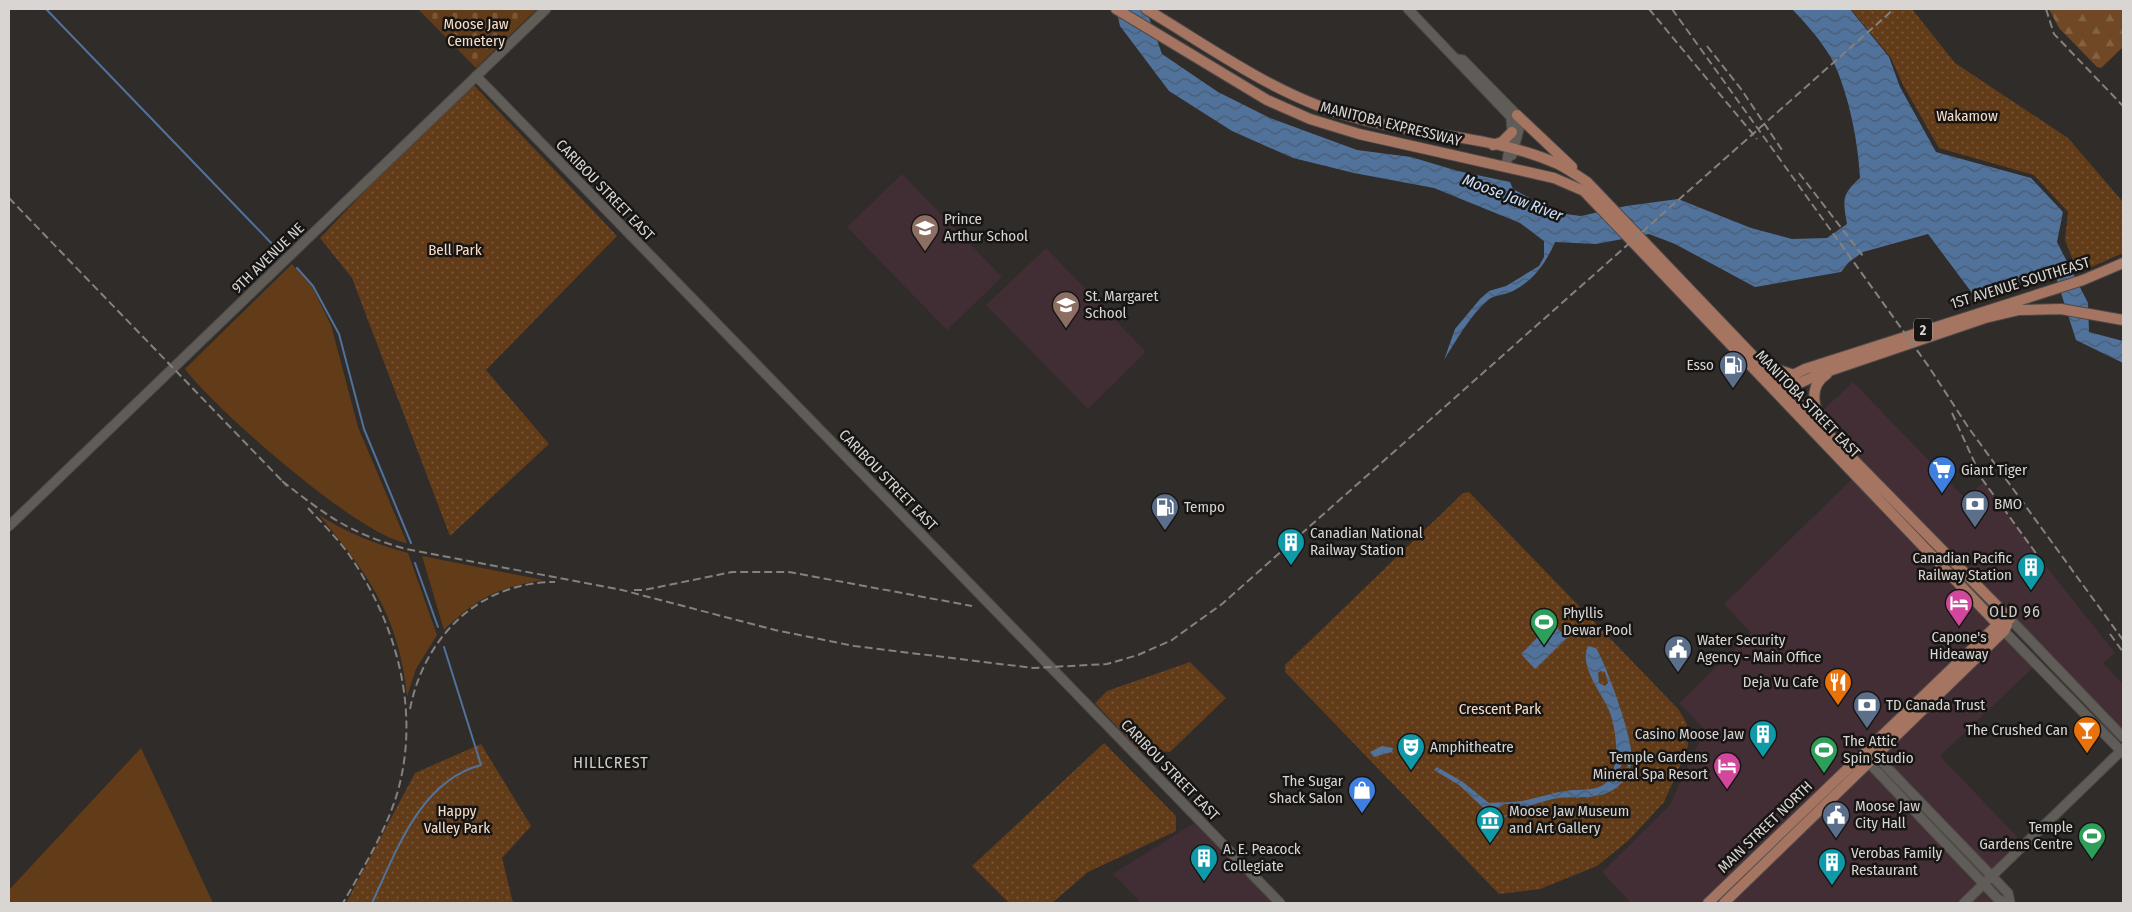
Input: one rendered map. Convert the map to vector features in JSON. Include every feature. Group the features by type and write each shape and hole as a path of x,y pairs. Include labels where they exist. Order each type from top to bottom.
{"main road":[{"name":"MANITOBA EXPRESSWAY","path":"1116,9 1268,100 1310,119 1359,134 1554,178 1584,192 1594,194"},
{"name":"MANITOBA EXPRESSWAY","path":"1146,9 1276,87 1316,105 1356,118 1492,145 1559,164 1588,182 1594,194"},
{"path":"1517,115 1588,182"},
{"path":"1492,145 1502,142 1512,132"},
{"name":"MANITOBA STREET EAST","path":"1594,194 1780,388 2001,627"},
{"name":"MANITOBA STREET EAST","path":"1648,252 1761,363 1780,388 1823,429 2010,619"},
{"name":"1ST AVENUE SOUTHEAST","path":"1780,388 1794,375 1954,320 2091,278 2123,263"},
{"name":"1ST AVENUE SOUTHEAST","path":"1780,388 1985,318 2019,310 2061,309 2123,320"},
{"path":"1761,363 1794,375"},
{"name":"2","path":"1823,429 1813,393 1823,377 1836,369"},
{"name":"MAIN STREET NORTH","path":"1708,903 1865,751 2010,619"},
{"name":"MAIN STREET NORTH","path":"1724,903 1872,759 2001,627"}],"street":[{"name":"9TH AVENUE NE","path":"9,526 546,9"},
{"path":"1408,9 1511,117 1511,150"},
{"path":"1457,59 1464,60 1517,115 1519,129 1506,167"},
{"name":"CARIBOU STREET EAST","path":"476,76 1280,903"},
{"path":"2010,619 2123,737"},
{"path":"1964,903 2122,751 2001,627"},
{"path":"1865,751 1872,759 1984,883 2000,900 2009,903 2008,893 1992,876 1872,759"}],"shaded area":[{"name":"Prince Arthur School","path":"902,174 1002,277 947,330 847,227"},
{"name":"St. Margaret School","path":"1046,248 1146,352 1088,409 986,305"},
{"path":"1853,382 1965,498 1984,482 2038,556 2115,653 2103,663 2123,684 2123,737 1885,492 1818,415"},
{"path":"1856,475 1998,624 1708,903 1631,903 1602,872 1670,805 1693,753 1706,731 1679,703 1751,633 1724,604"},
{"path":"2004,631 2037,664 1940,756 2024,844 1984,883 2007,903 1724,903"},
{"path":"1199,820 1280,903 1141,903 1113,874"}],"green space":[{"name":"Moose Jaw Cemetery","path":"418,9 537,9 476,68"},
{"name":"Wakamow","path":"1851,9 1912,9 1955,63 2068,138 2123,202 2123,253 2078,273 2065,240 2068,212 2034,175 1939,148 1903,85 1891,58"},
{"path":"2049,9 2123,9 2123,47 2101,68 2097,67 2059,28"},
{"name":"Bell Park","path":"470,81 617,236 486,370 549,444 450,536 352,278 320,238"},
{"path":"292,264 312,287 331,325 358,427 407,543 385,535 357,519 324,496 256,440 201,388 185,369"},
{"name":"Crescent Park","path":"1469,492 1679,710 1687,724 1688,745 1664,802 1629,840 1597,866 1540,889 1499,894 1285,672 1285,665 1463,493"},
{"path":"319,515 362,537 408,553 437,635 416,669 407,696 397,642 379,598 353,557"},
{"path":"422,556 543,580 513,587 489,596 468,609 444,630"},
{"path":"1190,662 1226,698 1170,752 1138,749 1095,703 1107,691"},
{"path":"1104,743 1176,816 1176,831 1088,872 1052,903 1009,903 972,866"},
{"name":"Happy Valley Park","path":"481,744 531,826 502,858 513,903 346,903 415,773"},
{"path":"141,748 213,903 9,903 9,890"}],"water":[{"name":"Moose Jaw River","path":"1116,9 1146,9 1162,54 1218,92 1270,118 1357,150 1411,157 1458,171 1510,182 1513,189 1557,213 1581,216 1626,206 1678,199 1751,228 1792,239 1827,238 1847,224 1844,203 1846,194 1860,178 1853,126 1839,75 1825,48 1792,9 1850,9 1889,57 1900,87 1936,152 2031,178 2063,212 2057,242 2088,303 2089,332 2123,341 2123,363 2076,340 2054,271 1975,297 1928,234 1863,252 1848,263 1841,272 1755,287 1675,244 1649,234 1596,244 1555,242 1548,257 1527,282 1513,291 1490,298 1481,307 1464,328 1444,360 1455,329 1480,299 1489,291 1506,286 1539,266 1544,257 1544,241 1520,223 1434,188 1354,173 1293,158 1232,131 1169,91 1120,26"},
{"name":"Phyllis Dewar Pool","path":"1552,623 1567,638 1535,669 1521,654"},
{"path":"1588,646 1596,648 1601,657 1628,736 1631,749 1631,764 1629,770 1625,779 1618,786 1602,795 1556,798 1526,807 1508,816 1501,818 1492,816 1459,785 1434,770 1437,767 1463,782 1489,803 1522,801 1569,790 1591,789 1607,782 1615,762 1616,750 1613,725 1607,706 1588,669 1586,653","holes":["1600,671 1605,672 1608,683 1605,686 1599,683 1598,673","1622,764 1627,764 1629,770 1621,781 1616,776","1505,804 1516,805 1517,810 1509,815 1495,813 1495,810"]},
{"path":"1382,746 1393,748 1392,752 1374,757 1370,752"}],"waterway":[{"path":"46,9 276,248"},
{"path":"297,268 313,286 339,334 364,429 411,543"},
{"path":"415,563 438,627"},
{"path":"372,903 401,841 426,802 442,786 460,773 481,765 444,647"}],"railway":[{"path":"1649,9 1757,139"},
{"path":"1672,9 1929,367 1968,427 2123,640"},
{"path":"282,481 326,514 354,530 386,543 406,549 622,590 775,630 854,646 1033,668 1107,664 1138,655 1172,640 1222,604 1894,9"},
{"path":"2046,9 2054,34 2123,106"},
{"path":"1707,46 1741,89 1784,153"},
{"path":"1799,173 1863,256"},
{"path":"9,198 287,486"},
{"path":"1952,413 1982,479 2038,556"},
{"path":"308,508 350,556 381,611 392,640 400,670 405,701 404,763 397,794 380,836 343,903"},
{"path":"634,590 644,590 732,572 789,572 972,606"},
{"path":"410,709 417,683 428,659 442,637 459,618 479,603 502,592 528,585 555,582"},
{"path":"2110,634 2123,652"}],"place":[{"name":"Prince Arthur School","path":"925,252"},
{"name":"St. Margaret School","path":"1066,329"},
{"name":"Esso","path":"1733,389"},
{"name":"Giant Tiger","path":"1942,494"},
{"name":"BMO","path":"1975,528"},
{"name":"Tempo","path":"1165,531"},
{"name":"Canadian National Railway Station","path":"1291,566"},
{"name":"Canadian Pacific Railway Station","path":"2031,591"},
{"name":"Capone's Hideaway","path":"1959,627"},
{"name":"Phyllis Dewar Pool","path":"1544,646"},
{"name":"Water Security Agency - Main Office","path":"1678,673"},
{"name":"Deja Vu Cafe","path":"1838,706"},
{"name":"TD Canada Trust","path":"1867,729"},
{"name":"The Crushed Can","path":"2087,754"},
{"name":"Casino Moose Jaw","path":"1763,758"},
{"name":"Amphitheatre","path":"1411,771"},
{"name":"The Attic Spin Studio","path":"1824,774"},
{"name":"Temple Gardens Mineral Spa Resort","path":"1727,790"},
{"name":"The Sugar Shack Salon","path":"1362,814"},
{"name":"Moose Jaw City Hall","path":"1836,839"},
{"name":"Moose Jaw Museum and Art Gallery","path":"1490,844"},
{"name":"Temple Gardens Centre","path":"2092,860"},
{"name":"A. E. Peacock Collegiate","path":"1204,882"},
{"name":"Verobas Family Restaurant","path":"1832,886"}],"district":[{"name":"OLD 96","path":"2015,611"},
{"name":"HILLCREST","path":"611,762"}]}
